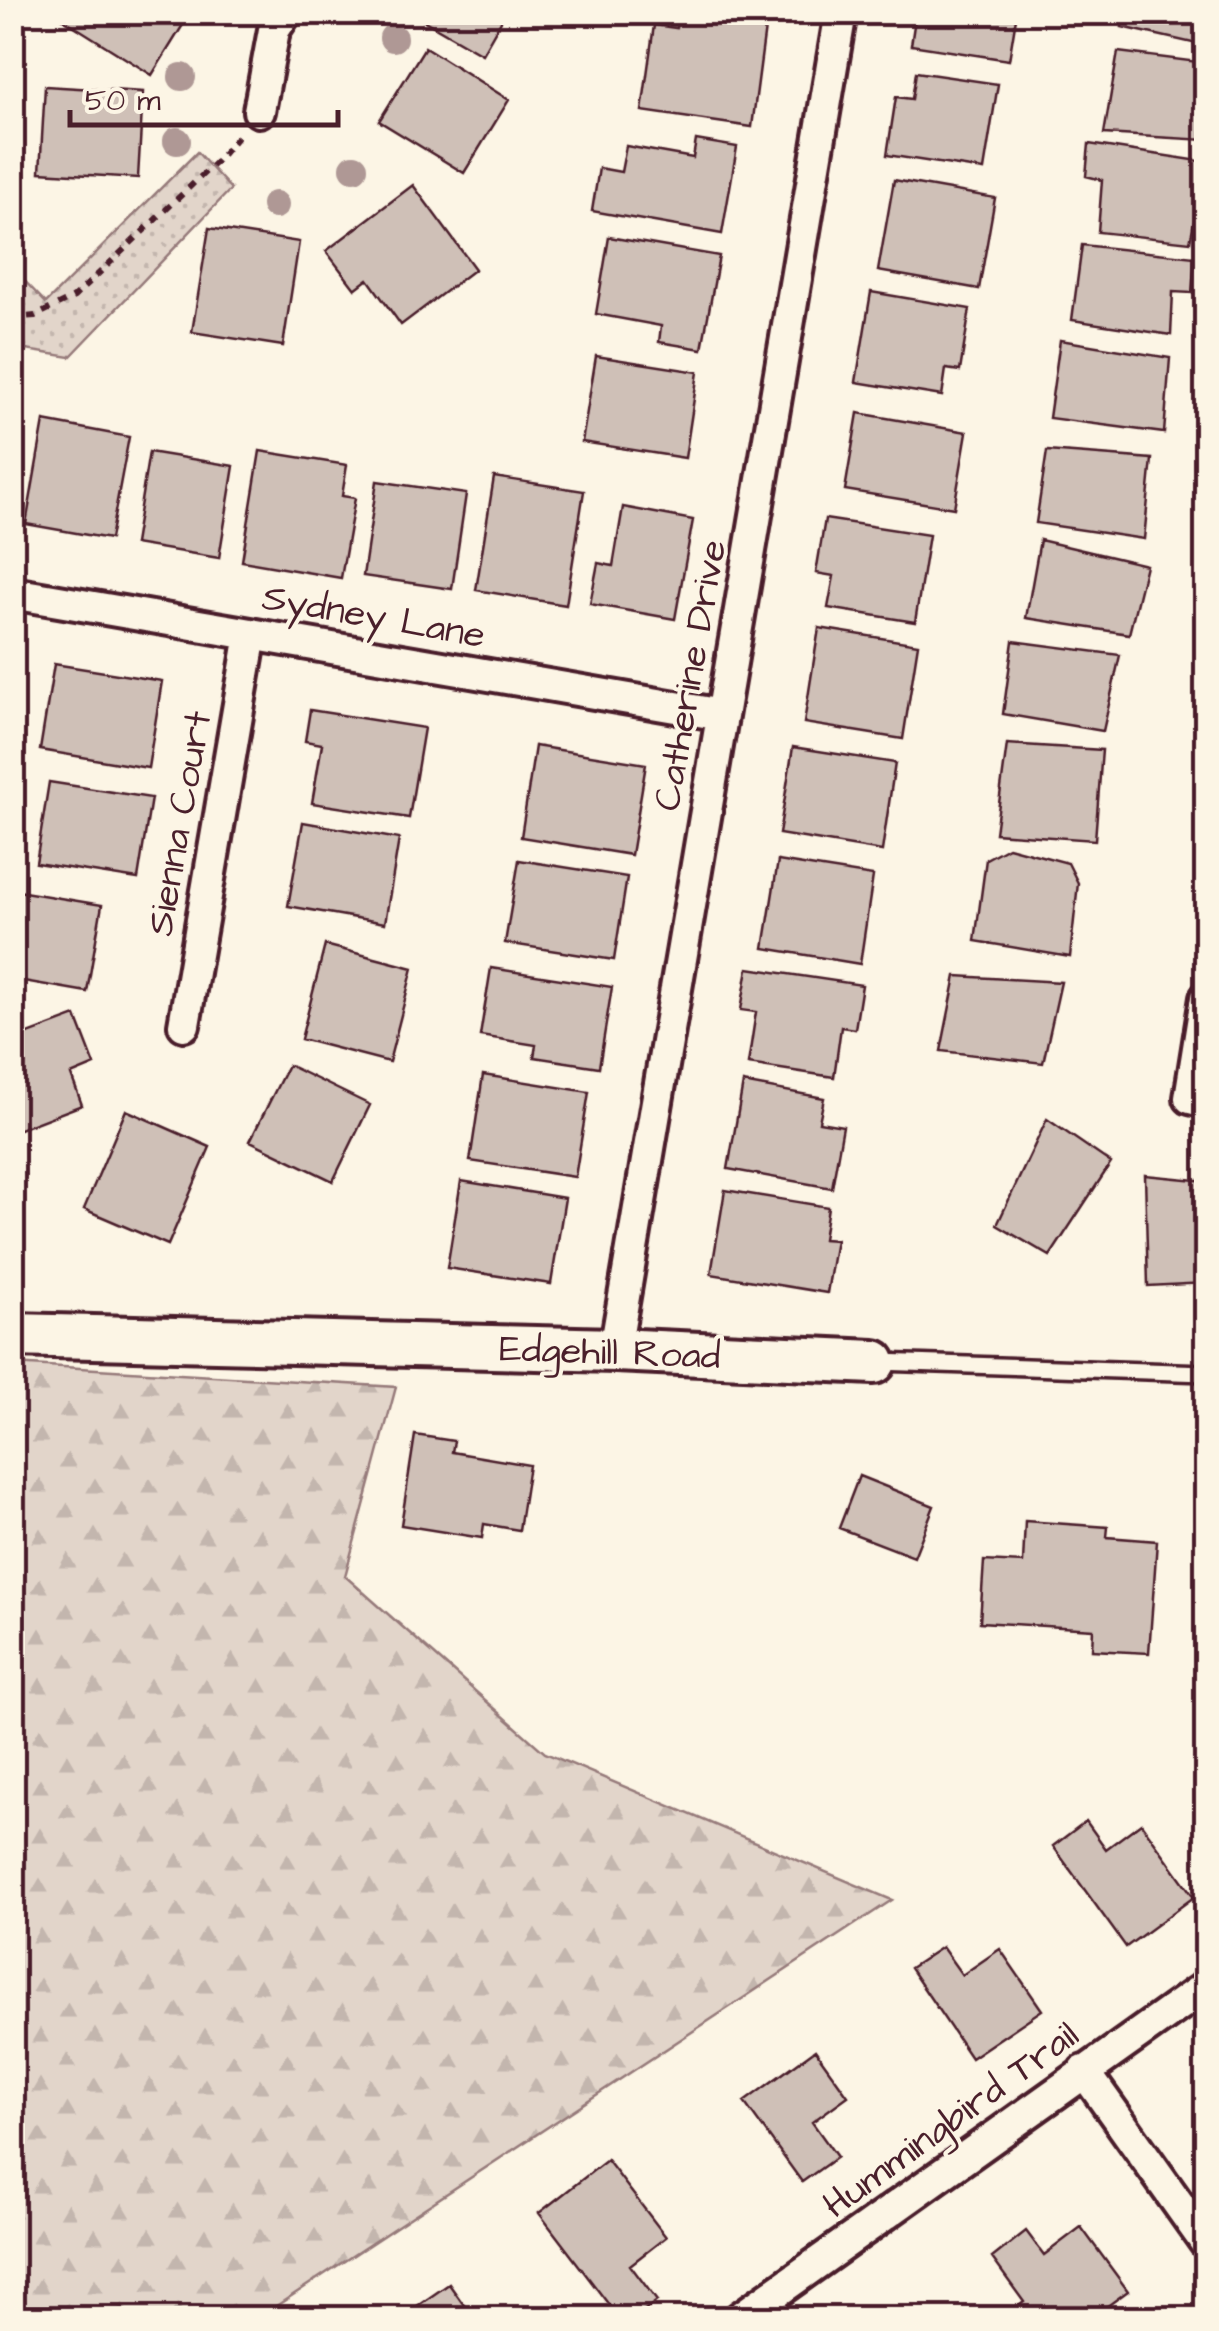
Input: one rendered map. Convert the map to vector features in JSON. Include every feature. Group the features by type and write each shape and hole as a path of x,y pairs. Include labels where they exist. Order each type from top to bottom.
{"street":[{"path":"259,111 274,30 286,12"},
{"name":"Catherine Drive","path":"615,1350 841,12"},
{"name":"Sydney Lane","path":"12,593 722,715"},
{"name":"Sienna Court","path":"184,1025 251,634"},
{"path":"1198,1100 1206,998"},
{"name":"Edgehill Road","path":"12,1335 615,1350 874,1362"},
{"name":"Hummingbird Trail","path":"740,2318 1206,1986"},
{"path":"1084,2071 1206,2243"}],"lane":[{"name":"Edgehill Road","path":"874,1362 1206,1372"}],"path":[{"path":"12,318 35,316 74,296 216,162 259,111"}],"green space":[{"path":"197,152 231,189 70,357 13,348 13,269 46,303"},
{"path":"13,1364 396,1387 345,1576 545,1753 892,1900 258,2318 24,2318 12,2307"}],"building":[{"path":"68,12 191,12 152,75 63,19"},
{"path":"409,12 506,12 482,54"},
{"path":"916,12 1017,12 1009,60 911,45"},
{"path":"1126,12 1206,12 1206,46 1122,27"},
{"path":"678,16 765,28 752,127 642,111 654,25 676,28"},
{"path":"425,47 509,100 464,173 379,121"},
{"path":"1118,52 1206,63 1206,140 1104,134"},
{"path":"916,72 998,84 984,170 887,155 896,97 912,99"},
{"path":"45,86 143,92 138,178 40,172"},
{"path":"696,140 737,147 722,234 592,211 599,168 621,172 626,146 693,158"},
{"path":"1089,144 1206,162 1190,242 1098,232 1102,180 1086,176"},
{"path":"894,180 995,198 979,289 878,271"},
{"path":"413,185 475,269 401,325 368,279 355,289 326,251"},
{"path":"209,228 299,242 283,346 192,332"},
{"path":"609,237 719,256 702,349 659,342 661,326 596,314"},
{"path":"1082,245 1195,257 1192,293 1173,292 1171,335 1072,320"},
{"path":"871,292 970,309 960,371 946,369 942,396 856,382"},
{"path":"1060,340 1170,358 1164,433 1049,418"},
{"path":"596,356 698,372 685,458 582,442"},
{"path":"858,413 967,432 954,508 845,490"},
{"path":"44,421 129,437 110,539 26,524"},
{"path":"260,451 347,465 342,496 355,498 341,578 242,561"},
{"path":"1047,451 1152,459 1144,539 1036,523"},
{"path":"149,452 234,466 219,558 134,544"},
{"path":"494,477 584,491 566,605 476,590"},
{"path":"377,481 466,494 452,589 363,576"},
{"path":"623,507 693,520 675,619 590,604 598,563 613,566"},
{"path":"825,519 929,535 915,622 828,608 834,576 816,573"},
{"path":"1040,540 1146,565 1129,634 1026,618"},
{"path":"819,628 918,644 903,739 804,723"},
{"path":"1013,641 1120,655 1103,731 1003,714"},
{"path":"54,664 162,681 148,768 40,750"},
{"path":"310,710 424,728 409,818 312,803 322,744 305,741"},
{"path":"1007,744 1102,750 1095,840 995,833"},
{"path":"535,746 646,764 631,855 521,837"},
{"path":"793,747 895,763 882,851 779,834"},
{"path":"49,782 151,798 138,879 36,863"},
{"path":"303,822 399,839 385,923 288,906"},
{"path":"1008,847 1068,863 1078,883 1070,957 975,941 986,859"},
{"path":"519,860 627,877 614,960 505,943"},
{"path":"778,861 873,876 860,964 764,948"},
{"path":"12,890 102,905 87,992 12,979"},
{"path":"325,945 413,968 389,1062 301,1039"},
{"path":"491,968 612,987 599,1067 534,1057 536,1045 480,1036"},
{"path":"748,968 862,985 855,1029 841,1027 834,1077 748,1064 756,1012 741,1010"},
{"path":"956,976 1061,982 1043,1063 941,1051"},
{"path":"76,1016 95,1065 71,1075 82,1105 12,1132 12,1040"},
{"path":"288,1065 370,1105 333,1181 250,1141"},
{"path":"483,1075 589,1092 575,1177 470,1161"},
{"path":"743,1083 824,1098 819,1122 843,1126 832,1188 728,1169"},
{"path":"126,1110 210,1147 168,1245 84,1209"},
{"path":"1047,1119 1111,1163 1050,1256 997,1225"},
{"path":"1145,1175 1206,1181 1206,1283 1148,1286"},
{"path":"461,1181 565,1198 551,1284 447,1268"},
{"path":"725,1190 828,1207 823,1239 836,1240 827,1293 711,1274"},
{"path":"415,1435 454,1441 452,1452 529,1465 519,1530 484,1524 482,1538 401,1525"},
{"path":"859,1476 934,1506 914,1557 839,1528"},
{"path":"1025,1521 1108,1527 1107,1537 1157,1541 1149,1653 1092,1650 1093,1629 980,1622 984,1561 1023,1563"},
{"path":"1086,1821 1106,1849 1141,1823 1194,1897 1126,1947 1053,1846"},
{"path":"942,1947 962,1975 1000,1949 1042,2010 971,2058 910,1968"},
{"path":"815,2050 848,2096 812,2122 837,2157 802,2182 744,2102"},
{"path":"607,2160 666,2237 630,2265 657,2301 634,2318 619,2318 539,2213"},
{"path":"1081,2227 1128,2291 1091,2318 1003,2318 1024,2302 992,2258 1026,2231 1044,2255"},
{"path":"449,2284 473,2318 400,2318"}]}
